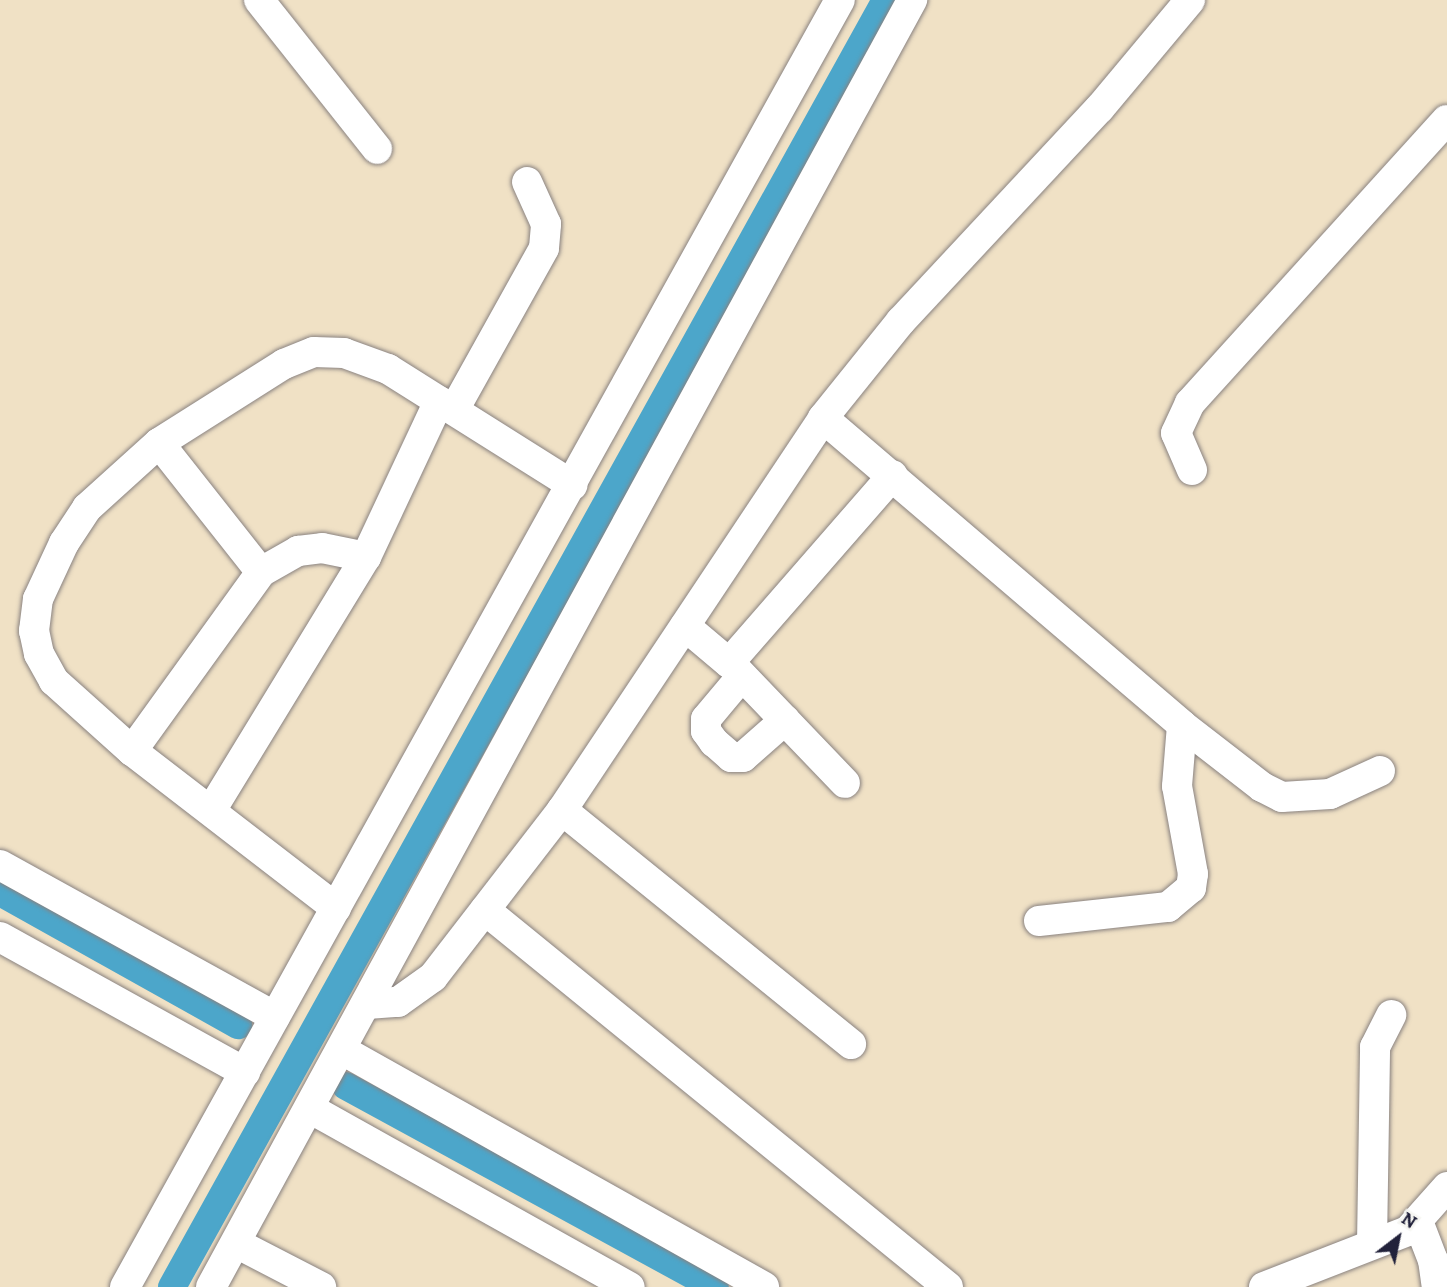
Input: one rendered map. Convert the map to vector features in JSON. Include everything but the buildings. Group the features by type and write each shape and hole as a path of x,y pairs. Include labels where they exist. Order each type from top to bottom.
{"street":[{"path":"259,0 377,149"},
{"path":"125,1287 840,0"},
{"path":"211,1287 311,1110 606,557 912,0"},
{"path":"367,1004 398,1002 415,993 485,910 562,810 823,418 901,321 1099,109 1190,0"},
{"path":"1192,470 1176,433 1190,403 1447,120"},
{"path":"212,809 366,557 447,406 544,248 546,224 527,182"},
{"path":"336,908 212,809 132,751 54,681 39,654 34,631 38,599 64,543 87,509 159,443 284,364 314,352 344,353 388,369 572,485"},
{"path":"823,418 893,475 1182,725 1262,787 1282,796 1330,794 1380,771"},
{"path":"159,443 261,572"},
{"path":"785,720 743,757 731,757 714,743 706,731 706,719 736,669 893,475"},
{"path":"132,751 261,572 298,551 322,548 366,557"},
{"path":"685,626 736,669 845,783"},
{"path":"1039,921 1168,907 1191,888 1193,874 1177,786 1182,725"},
{"path":"562,810 850,1044"},
{"path":"0,865 275,1017"},
{"path":"485,910 948,1287"},
{"path":"0,937 245,1072"},
{"path":"1373,1244 1375,1047 1391,1015"},
{"path":"342,1050 764,1287"},
{"path":"311,1110 630,1287"},
{"path":"1264,1287 1419,1224 1447,1187"},
{"path":"1419,1224 1433,1260 1437,1287"},
{"path":"236,1243 321,1287"}],"waterway":[{"path":"172,1287 886,0"},
{"path":"0,892 238,1025"},
{"path":"346,1086 715,1287"}]}
